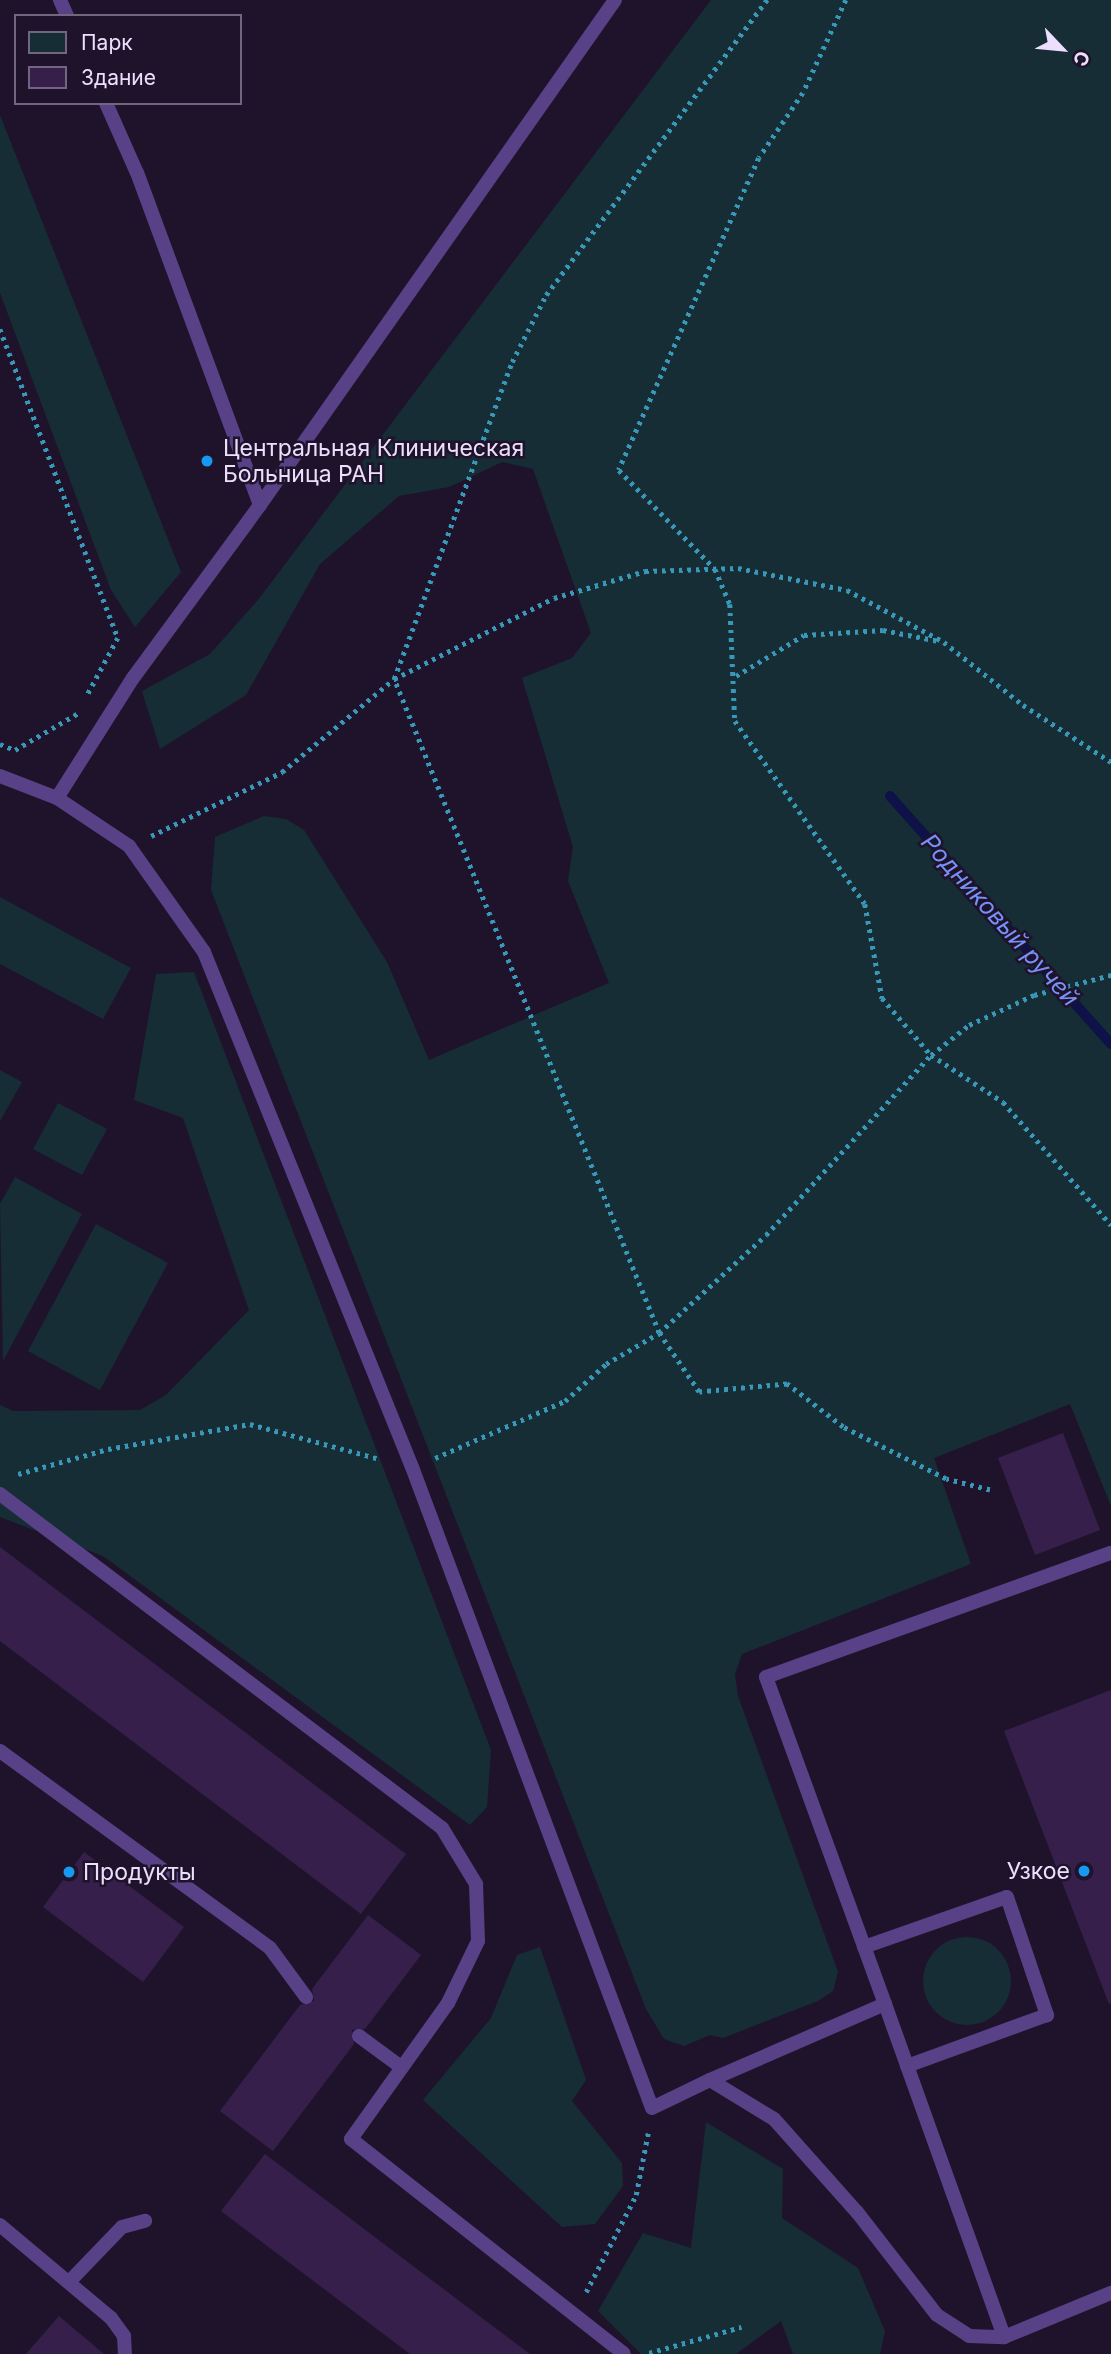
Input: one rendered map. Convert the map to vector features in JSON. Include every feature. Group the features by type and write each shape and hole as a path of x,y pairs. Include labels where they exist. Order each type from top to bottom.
{"lane":[{"path":"57,798 133,678 260,505 615,0"},
{"path":"107,105 137,173 260,505"},
{"path":"0,776 57,798 129,846 204,952 412,1467 652,2108 885,2004"},
{"path":"0,1494 442,1828 476,1884 478,1941 448,2003 351,2139 624,2354"},
{"path":"1004,2337 766,1677 1111,1553"},
{"path":"0,1751 270,1948 306,1997"},
{"path":"864,1947 1007,1897 1047,2015 907,2066"},
{"path":"359,2036 401,2067"},
{"path":"710,2080 774,2119 857,2212 937,2315 969,2336 1004,2337 1111,2293"},
{"path":"69,2282 122,2227 145,2221"},
{"path":"0,2225 111,2318 124,2336 125,2354"}],"path":[{"path":"767,0 545,295 512,362 394,680 659,1333 699,1392 787,1384 843,1427 946,1479 989,1490"},
{"path":"846,0 803,93 758,158 619,470 715,569 730,604 736,676 735,721 865,904 881,998 931,1055 1003,1102 1111,1225"},
{"path":"0,329 118,638 79,712 16,750 0,744"},
{"path":"129,846 282,772 394,680 554,598 645,571 738,568 847,590 944,642 1023,705 1111,762"},
{"path":"736,676 804,635 883,630 944,642"},
{"path":"12,1475 108,1449 250,1424 412,1467 565,1401 606,1364 659,1333 766,1235 931,1055 969,1025 1034,995 1111,975"},
{"path":"574,2315 636,2195 652,2108"},
{"path":"645,2354 741,2327"}],"green space":[{"path":"711,0 1111,0 1111,1506 1070,1404 934,1458 971,1564 742,1654 735,1674 738,1696 838,1972 833,1991 818,2001 723,2038 710,2035 684,2046 664,2039 646,2009 211,890 215,837 264,816 286,819 304,830 387,962 429,1060 609,983 568,881 573,847 522,678 572,658 591,633 533,469 502,462 449,487 399,496 320,564 246,695 160,749 142,691 210,654 258,600"},
{"path":"0,115 181,572 135,627 111,590 0,293"},
{"path":"0,897 131,968 103,1019 0,964"},
{"path":"194,972 491,1750 487,1807 470,1825 103,1556 0,1517 0,1405 13,1411 140,1410 166,1395 249,1310 183,1118 134,1100 156,974"},
{"path":"0,1070 22,1082 0,1121"},
{"path":"58,1103 107,1129 82,1175 33,1149"},
{"path":"15,1177 82,1214 3,1361 0,1204"},
{"path":"96,1224 168,1263 100,1390 28,1351"},
{"path":"967,1937 984,1940 998,1950 1008,1964 1011,1981 1008,1998 998,2012 984,2022 967,2025 950,2022 936,2012 926,1998 923,1981 926,1964 936,1950 950,1940"},
{"path":"540,1947 586,2080 572,2101 622,2163 623,2186 595,2224 562,2227 423,2100 491,2018 517,1955"},
{"path":"706,2122 783,2169 782,2218 858,2268 885,2331 880,2354 793,2354 781,2321 736,2354 641,2354 598,2311 643,2233 691,2248"}],"building":[{"path":"1063,1433 1100,1530 1035,1555 998,1458"},
{"path":"0,1547 406,1854 361,1914 0,1641"},
{"name":"Узкое","path":"1111,1690 1111,2003 1109,2004 1004,1731"},
{"path":"84,1852 184,1927 143,1982 43,1907"},
{"path":"368,1915 421,1955 365,2029 352,2030 354,2044 273,2151 220,2111 300,2005 314,2001 312,1989"},
{"path":"265,2154 530,2354 410,2354 221,2211"},
{"path":"59,2316 104,2354 26,2354"}],"waterway":[{"name":"Родниковый ручей","path":"890,796 1111,1044"}],"place":[{"name":"Центральная Клиническая Больница РАН","path":"207,461"},
{"name":"Узкое","path":"1084,1871"},
{"name":"Продукты","path":"69,1872"}]}
